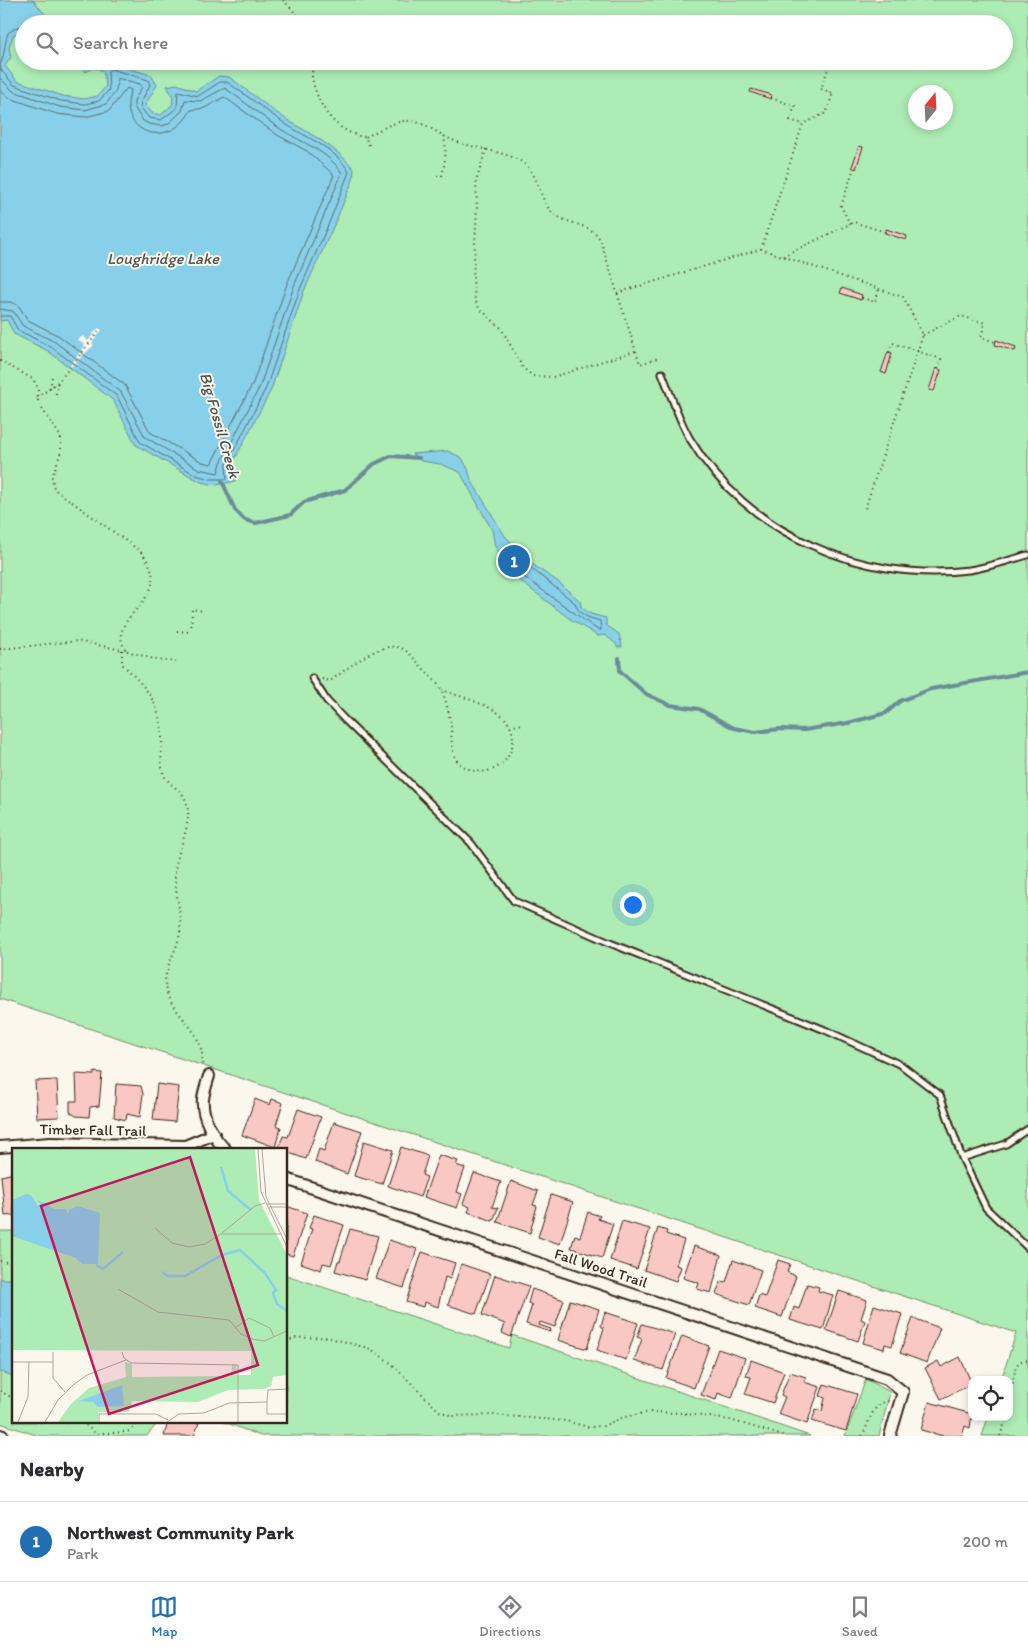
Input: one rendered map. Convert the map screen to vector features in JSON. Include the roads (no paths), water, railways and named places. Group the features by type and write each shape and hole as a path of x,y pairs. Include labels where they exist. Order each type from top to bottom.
{"street":[{"path":"206,1073 203,1101 207,1121 224,1148"},
{"name":"Timber Fall Trail","path":"0,1146 50,1143 185,1146 214,1134"},
{"name":"Fall Wood Trail","path":"288,1181 887,1379 902,1397 890,1436"}],"lane":[{"path":"662,372 682,422 705,460 739,497 799,540 841,558 918,572 971,570 1028,554"},
{"path":"312,678 327,701 345,720 471,843 514,901 610,943 825,1030 901,1065 940,1095 962,1158 986,1208 1028,1248"},
{"path":"962,1158 1006,1144 1028,1130"}],"water":[{"name":"Loughridge Lake","path":"0,0 33,0 46,15 15,15 15,34 13,35 9,48 11,57 5,66 17,81 63,96 84,99 98,96 106,86 103,71 101,70 134,70 151,75 157,85 145,105 152,113 161,115 172,105 173,97 167,86 177,84 196,91 219,76 229,77 281,116 332,148 354,169 353,180 304,291 271,390 230,468 236,481 216,485 201,482 136,445 113,400 48,351 14,334 7,320 0,321"},
{"path":"448,451 462,458 471,480 505,536 536,567 557,581 580,601 581,607 591,614 606,618 606,625 619,634 622,647 617,647 605,635 598,636 570,619 515,577 511,560 502,556 495,547 492,530 460,472 440,464 421,461 412,454"},
{"path":"0,1279 12,1279 12,1375 0,1372"}],"waterway":[{"name":"Big Fossil Creek","path":"222,481 235,510 245,520 256,523 290,515 304,502 345,490 374,464 391,456 419,458"},
{"name":"Big Fossil Creek","path":"619,658 620,671 646,694 670,705 699,709 734,728 755,732 780,729 804,730 848,723 886,713 900,701 931,689 1028,672"}],"place":[{"name":"Northwest Community Park","path":"514,561"}]}
